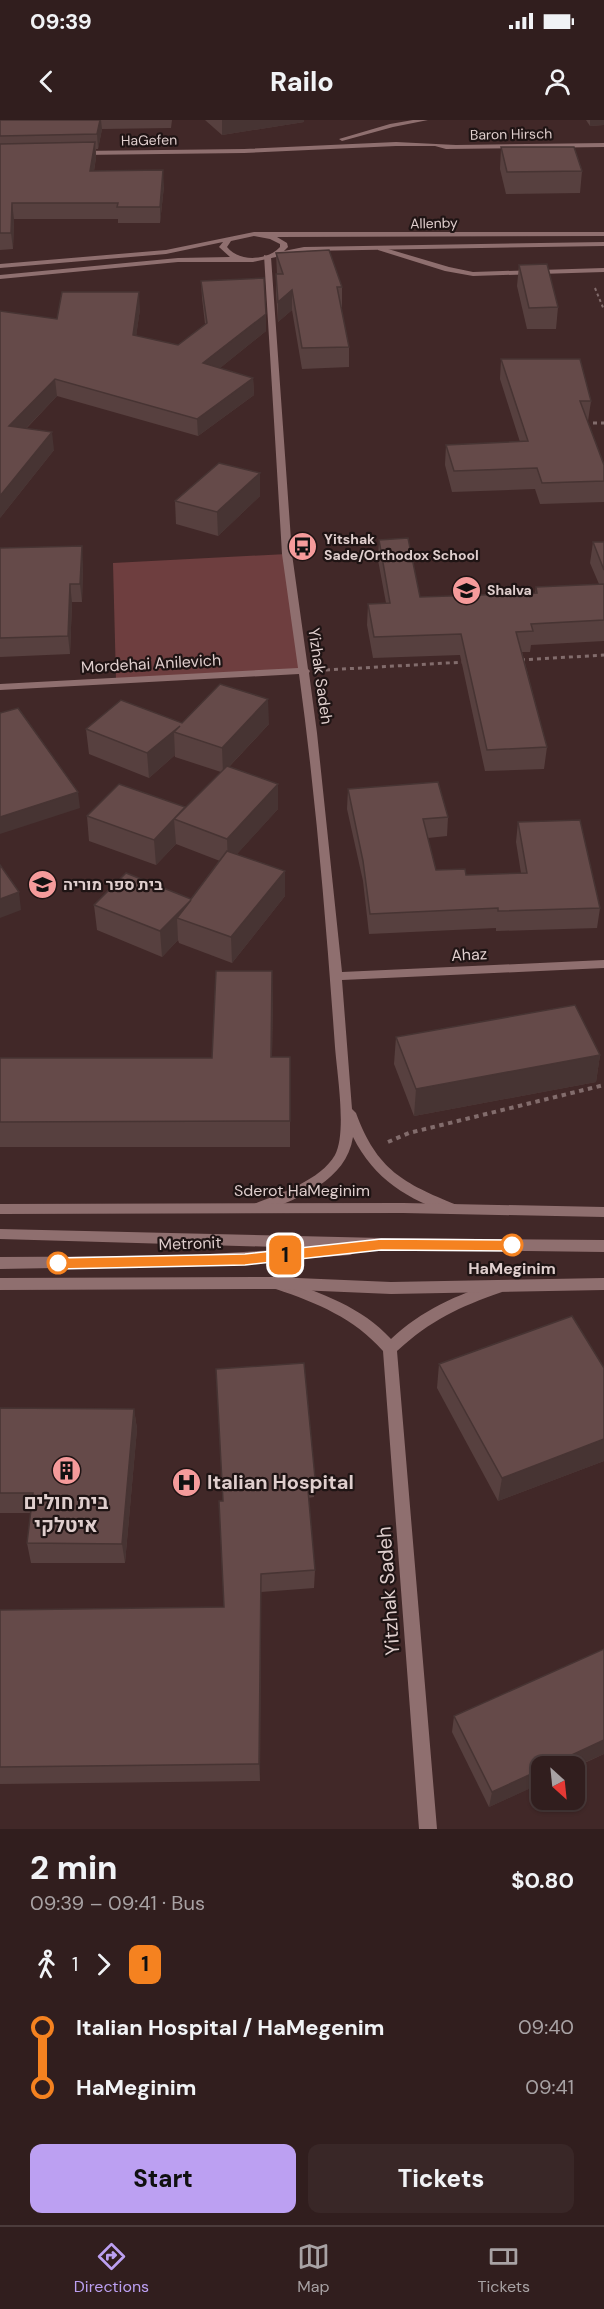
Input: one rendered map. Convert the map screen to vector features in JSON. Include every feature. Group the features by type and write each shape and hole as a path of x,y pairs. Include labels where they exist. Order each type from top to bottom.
{"street":[{"path":"266,149 342,139 392,125 424,120"},
{"path":"392,125 387,131 394,137 419,143"},
{"path":"371,147 374,134 380,128"},
{"name":"Baron Hirsch","path":"371,147 419,143 454,146"},
{"name":"Baron Hirsch","path":"371,147 604,145"},
{"name":"HaGefen","path":"71,153 371,147"},
{"name":"Allenby","path":"0,266 166,252 244,235 604,234"},
{"path":"264,235 283,243 282,251 270,257"},
{"path":"229,239 222,247 225,251 233,257 245,259"},
{"name":"Allenby","path":"0,277 178,260 270,257 304,249 604,244"},
{"path":"381,248 448,269 473,274 604,270"},
{"name":"Yizhak Sadeh","path":"259,1208 317,1179 340,1158 347,1129 336,976 304,671 287,554 270,257"},
{"name":"Mordehai Anilevich","path":"0,687 304,671"},
{"name":"Ahaz","path":"336,976 604,964"},
{"name":"Yizhak Sadeh","path":"346,1099 353,1124 366,1152 376,1165 395,1182 453,1210"},
{"name":"Sderot HaMeginim","path":"0,1209 259,1208 604,1212"},
{"name":"Metronit","path":"0,1234 381,1244 604,1246"},
{"name":"Metronit","path":"0,1263 129,1263 245,1259 381,1244"},
{"path":"0,1284 274,1283 391,1288 604,1284"},
{"path":"274,1283 322,1299 351,1313 379,1335 390,1349 431,1313 467,1297 511,1284"},
{"name":"Yitzhak Sadeh","path":"390,1349 428,1829"}],"path":[{"path":"593,423 604,423"},
{"path":"520,660 604,655"},
{"path":"304,671 472,662"},
{"path":"366,1152 409,1133 604,1085"}],"shaded area":[{"path":"287,554 305,671 116,680 113,563"}],"building":[{"path":"0,120 100,120 97,134 0,136"},
{"path":"95,142 90,171 163,170 160,207 117,207 118,203 12,203 11,233 0,233 0,144"},
{"path":"501,147 574,147 582,171 507,172"},
{"path":"329,250 342,287 337,287 349,347 302,348 292,290 278,302 276,274 283,274 276,253"},
{"path":"547,264 558,307 529,308 519,265"},
{"path":"264,278 266,314 203,363 253,378 197,419 55,379 9,426 52,432 0,496 0,311 57,319 62,292 139,292 133,335 178,345 207,323 201,281"},
{"path":"501,359 580,359 591,401 580,401 604,465 604,481 542,483 537,468 454,471 446,445 528,441"},
{"path":"219,463 260,473 217,512 175,501"},
{"path":"408,538 420,597 537,593 536,587 604,584 604,620 531,624 533,631 516,632 547,747 487,750 461,634 374,637 368,604 390,603 379,540"},
{"path":"593,542 604,542 604,570"},
{"path":"82,546 80,584 70,584 68,636 0,638 0,548"},
{"path":"220,684 268,699 222,748 174,732 180,726 147,753 86,729 121,700 182,723"},
{"path":"18,708 78,792 0,817 0,713"},
{"path":"227,766 278,784 227,839 174,819"},
{"path":"438,782 448,817 423,819 436,870 465,869 466,875 527,873 518,822 580,820 600,908 498,911 498,908 370,914 363,861 348,789"},
{"path":"119,784 185,807 154,840 87,816"},
{"path":"227,851 285,871 231,937 177,918 191,900 160,931 94,905 126,873 191,899"},
{"path":"0,865 19,892 0,899"},
{"path":"216,971 272,971 271,1057 290,1057 290,1121 0,1122 0,1058 212,1058"},
{"path":"575,1005 600,1055 416,1089 396,1037"},
{"path":"572,1316 604,1368 604,1439 502,1478 439,1364"},
{"path":"304,1363 315,1478 307,1479 315,1570 261,1574 259,1764 0,1767 0,1610 224,1607 219,1501 223,1501 216,1369"},
{"name":"בית חולים איטלקי","path":"0,1408 134,1409 122,1544 27,1543 33,1493 0,1493"},
{"path":"604,1649 604,1740 570,1756 531,1756 531,1774 492,1792 454,1716"}],"bus line":[{"name":"1","path":"58,1263 245,1259 349,1250 381,1244 512,1245"}],"place":[{"name":"Yitshak Sade/Orthodox School","path":"303,547"},
{"name":"Shalva","path":"466,590"},
{"name":"בית ספר מוריה","path":"42,884"},
{"name":"HaMeginim","path":"512,1245"},
{"name":"בית חולים איטלקי","path":"66,1471"},
{"name":"Italian Hospital","path":"186,1482"}]}
